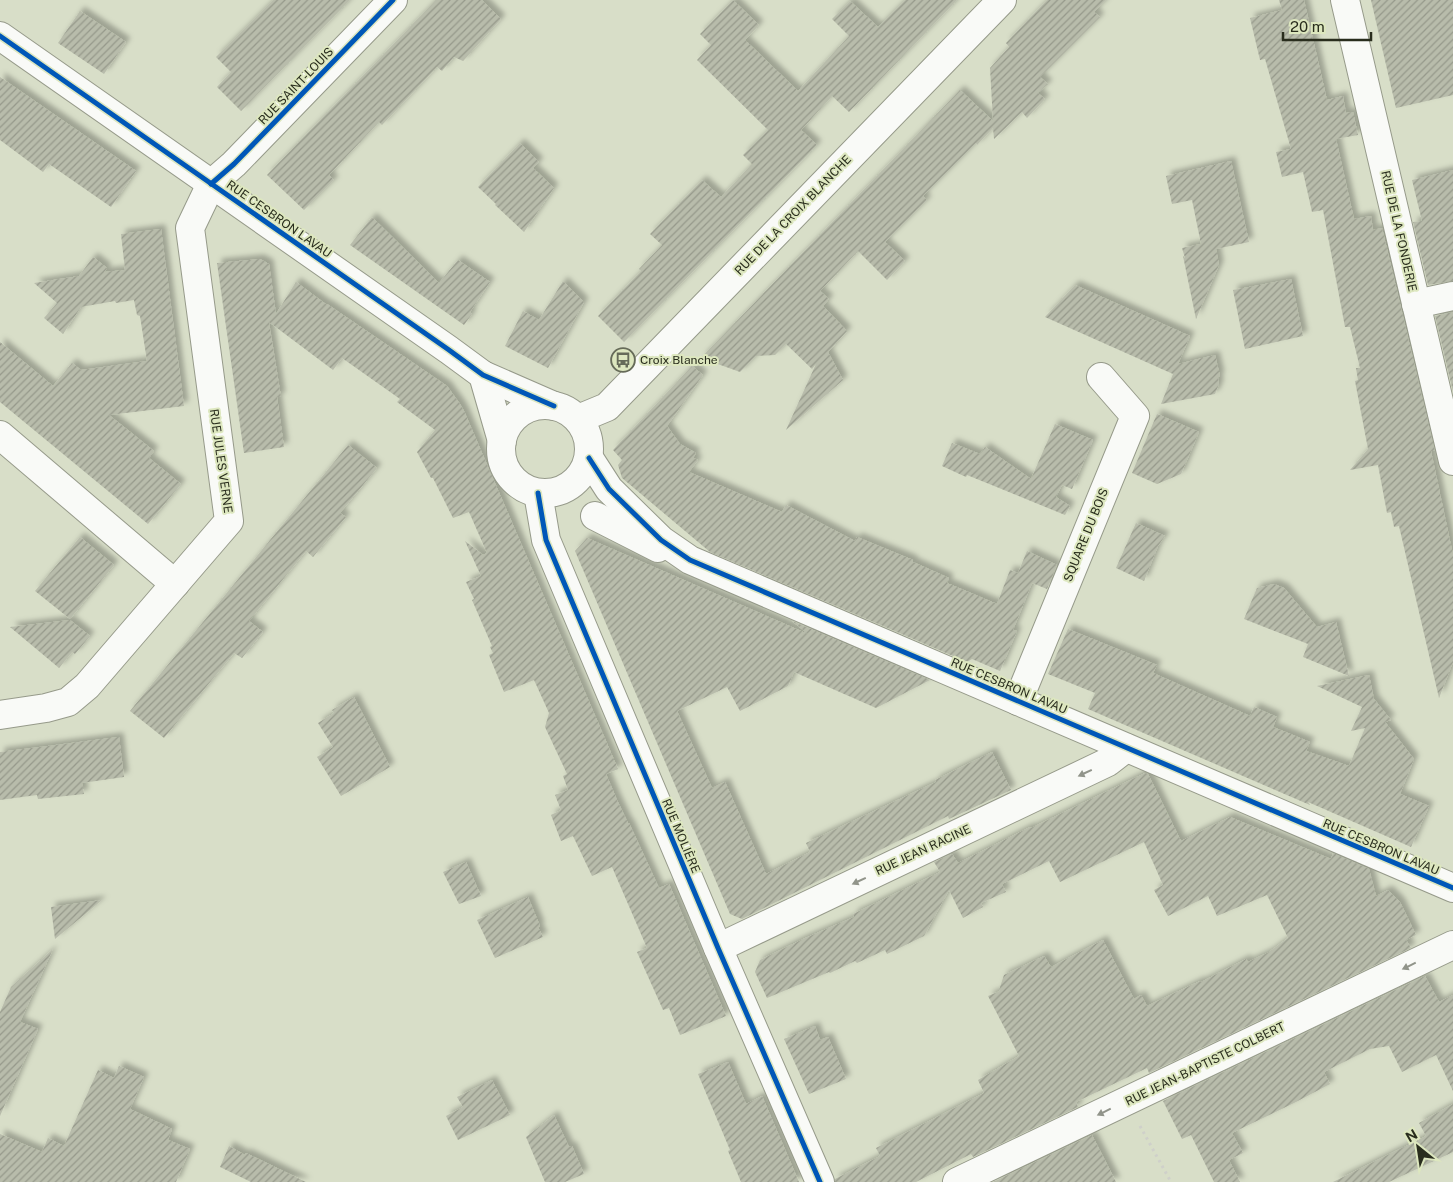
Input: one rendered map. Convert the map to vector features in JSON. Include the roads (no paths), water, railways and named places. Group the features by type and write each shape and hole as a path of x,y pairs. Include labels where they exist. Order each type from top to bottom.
{"street":[{"name":"RUE SAINT-LOUIS","path":"211,184 234,164 394,0"},
{"name":"RUE DE LA CROIX BLANCHE","path":"578,419 607,407 1002,0"},
{"name":"RUE DE LA FONDERIE","path":"1345,0 1453,461"},
{"name":"RUE CESBRON LAVAU","path":"0,36 483,375 554,406"},
{"name":"RUE JULES VERNE","path":"0,715 46,708 68,702 87,686 229,521 190,228 211,184"},
{"path":"1416,304 1453,296"},
{"path":"483,375 502,441 502,455 505,468 519,484 538,493 552,493 564,489 584,471 589,458 590,444 586,431 578,419 567,411 554,406 540,405 527,409 515,417 507,428 502,441"},
{"name":"SQUARE DU BOIS","path":"1018,702 1135,416 1101,377"},
{"path":"0,435 175,584"},
{"name":"RUE CESBRON LAVAU","path":"589,458 609,490 661,540 690,560 1453,888"},
{"name":"RUE MOLIÈRE","path":"538,493 546,540 718,948 820,1182"},
{"path":"594,516 662,550 676,551"},
{"name":"RUE JEAN RACINE","path":"718,948 1108,762 1126,748"},
{"name":"RUE JEAN-BAPTISTE COLBERT","path":"957,1182 1453,945"}],"place":[{"name":"Croix Blanche","path":"623,360"}]}
